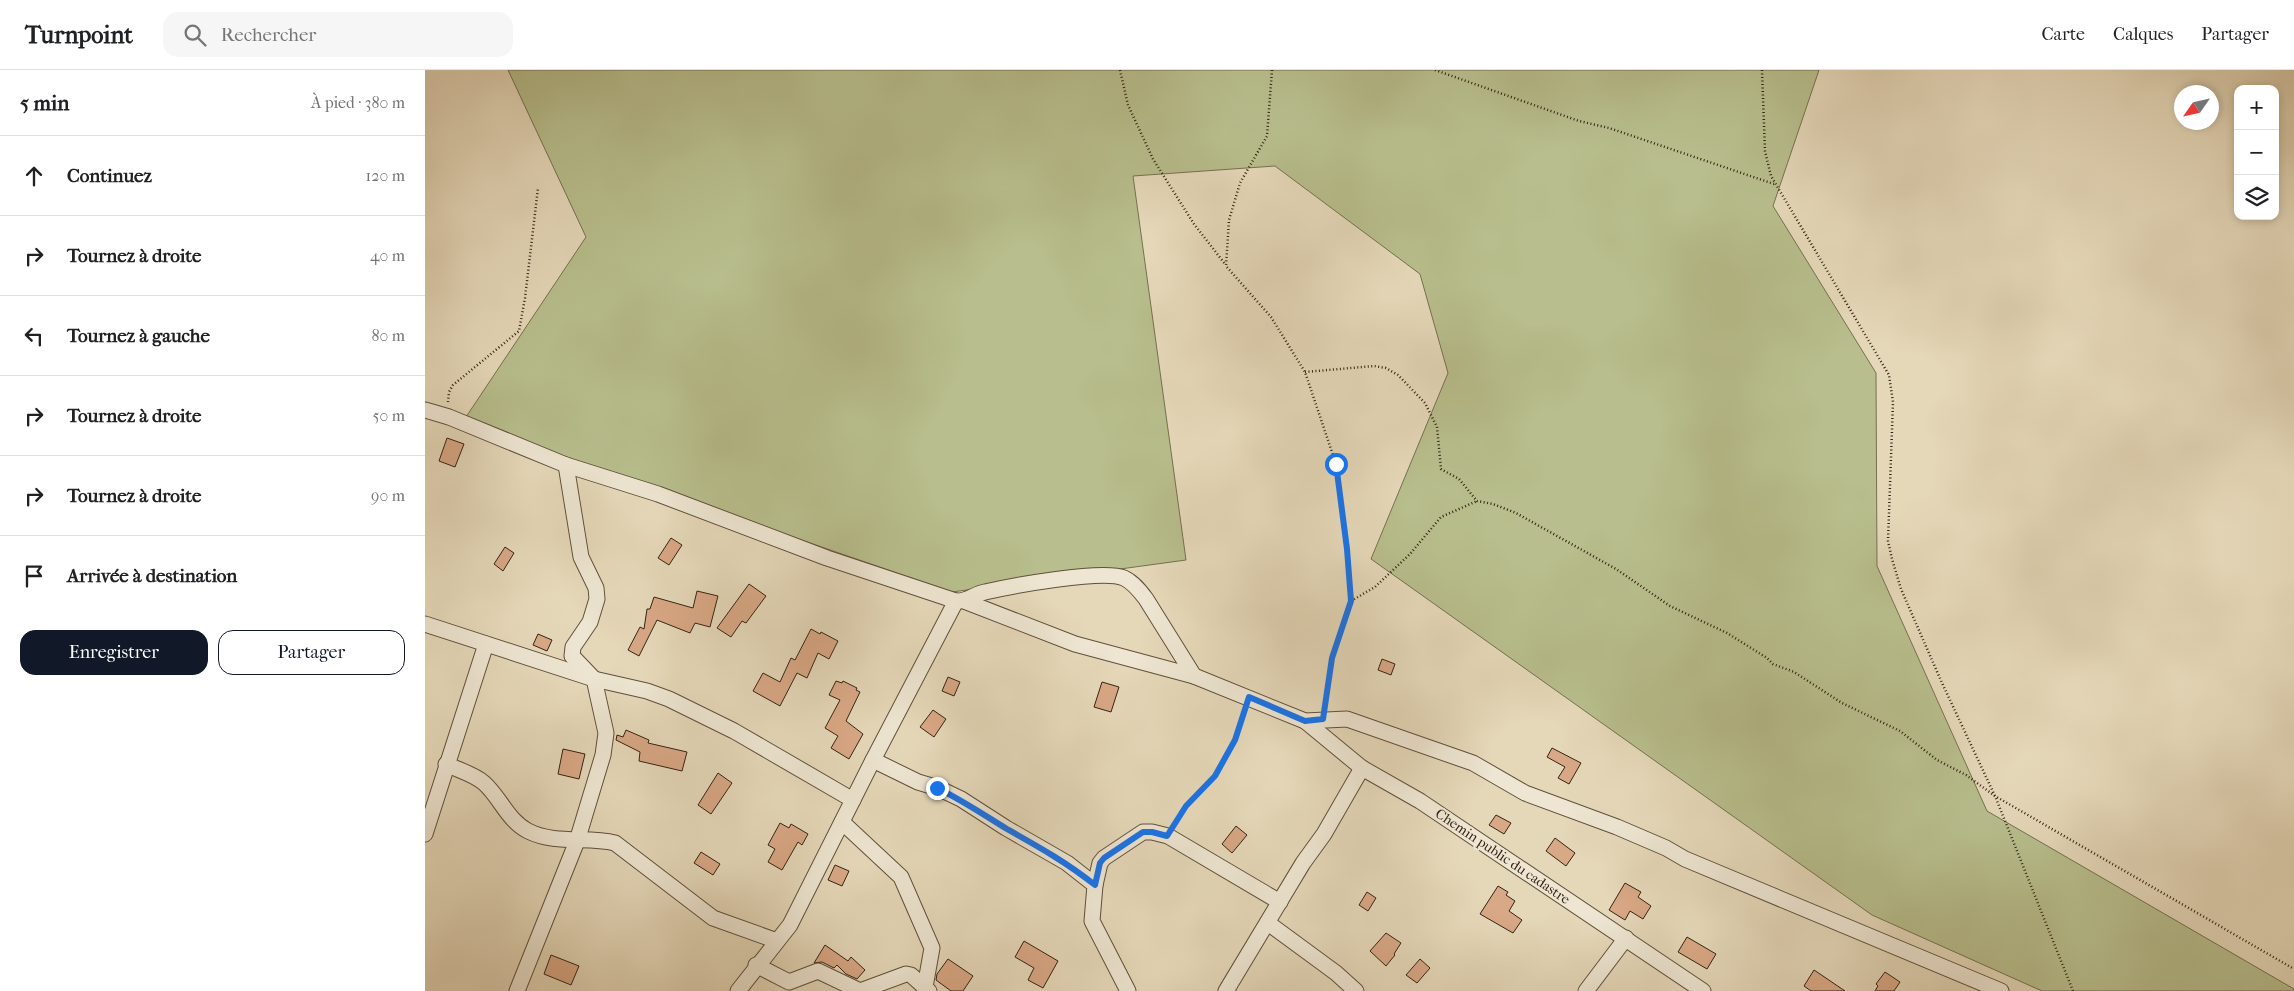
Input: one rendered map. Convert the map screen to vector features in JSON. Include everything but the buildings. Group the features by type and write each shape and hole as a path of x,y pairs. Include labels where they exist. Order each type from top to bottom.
{"street":[{"path":"425,410 449,417 566,465 658,494 827,558 960,601 1075,644 1194,676 1305,721 1347,719 1473,763 1525,793 1617,827 1666,848 1694,863 2001,991"},
{"path":"517,991 577,841 603,756 606,733 594,680 572,656 573,647 590,622 597,599 596,588 581,556 566,465"},
{"path":"738,991 756,965 789,925 873,760 960,601 981,592 1008,587 1113,574 1125,578 1137,587 1194,676"},
{"path":"425,624 594,680 647,691 669,699 734,731 853,800"},
{"path":"425,834 486,644"},
{"name":"Chemin public du cadastre","path":"1305,721 1362,768 1420,801 1703,991"},
{"path":"873,760 917,782 937,788 961,799 1006,828 1067,862 1095,885"},
{"path":"446,764 484,782 512,819 527,831 548,838 577,841 602,840 615,844 713,918 777,941"},
{"path":"1226,991 1303,863 1324,834 1362,768"},
{"path":"842,822 901,877 932,948 927,989"},
{"path":"1128,991 1092,921 1095,885 1100,863 1104,858 1143,832 1167,836 1280,902"},
{"path":"1268,923 1336,973 1356,991"},
{"path":"1586,991 1626,938"},
{"path":"756,965 789,982 795,981 813,971 818,971 860,991 906,974 911,975 927,989"}],"path":[{"path":"1120,70 1128,105 1153,158 1194,224 1225,266 1271,317 1305,372 1336,464 1347,549 1351,601 1332,658 1323,719"},
{"path":"1225,266 1229,220 1240,183 1267,136 1272,70"},
{"path":"1435,70 1579,121 1609,128 1775,185"},
{"path":"1762,70 1765,151 1775,185 1889,375 1893,402 1888,541 1901,589 1995,796 2073,991"},
{"path":"449,417 447,399 453,385 519,332 525,298 538,188"},
{"path":"1305,372 1374,366 1386,368 1398,375 1425,403 1437,427 1441,470 1459,479 1477,501"},
{"path":"1351,601 1375,587 1410,554 1441,518 1477,501 1493,504 1517,513 1608,564 1671,606 1727,633 1767,658 1773,664 1794,672 1842,703 1900,731 1937,760 1966,775 1995,796 2294,969"},
{"path":"1167,836 1186,806 1215,776 1235,740 1249,697"}],"green space":[{"path":"508,70 1819,70 1773,206 1876,373 1877,566 1987,811 2294,989 2294,991 2042,991 1872,915 1371,559 1448,373 1420,274 1275,166 1133,176 1186,560 952,592 462,423 586,237"}],"route":[{"path":"937,788 961,799 1006,828 1067,862 1095,885 1100,863 1104,858 1143,832 1167,836 1186,806 1215,776 1235,740 1249,697 1305,721 1323,719 1332,658 1351,601 1347,549 1336,464"}]}
